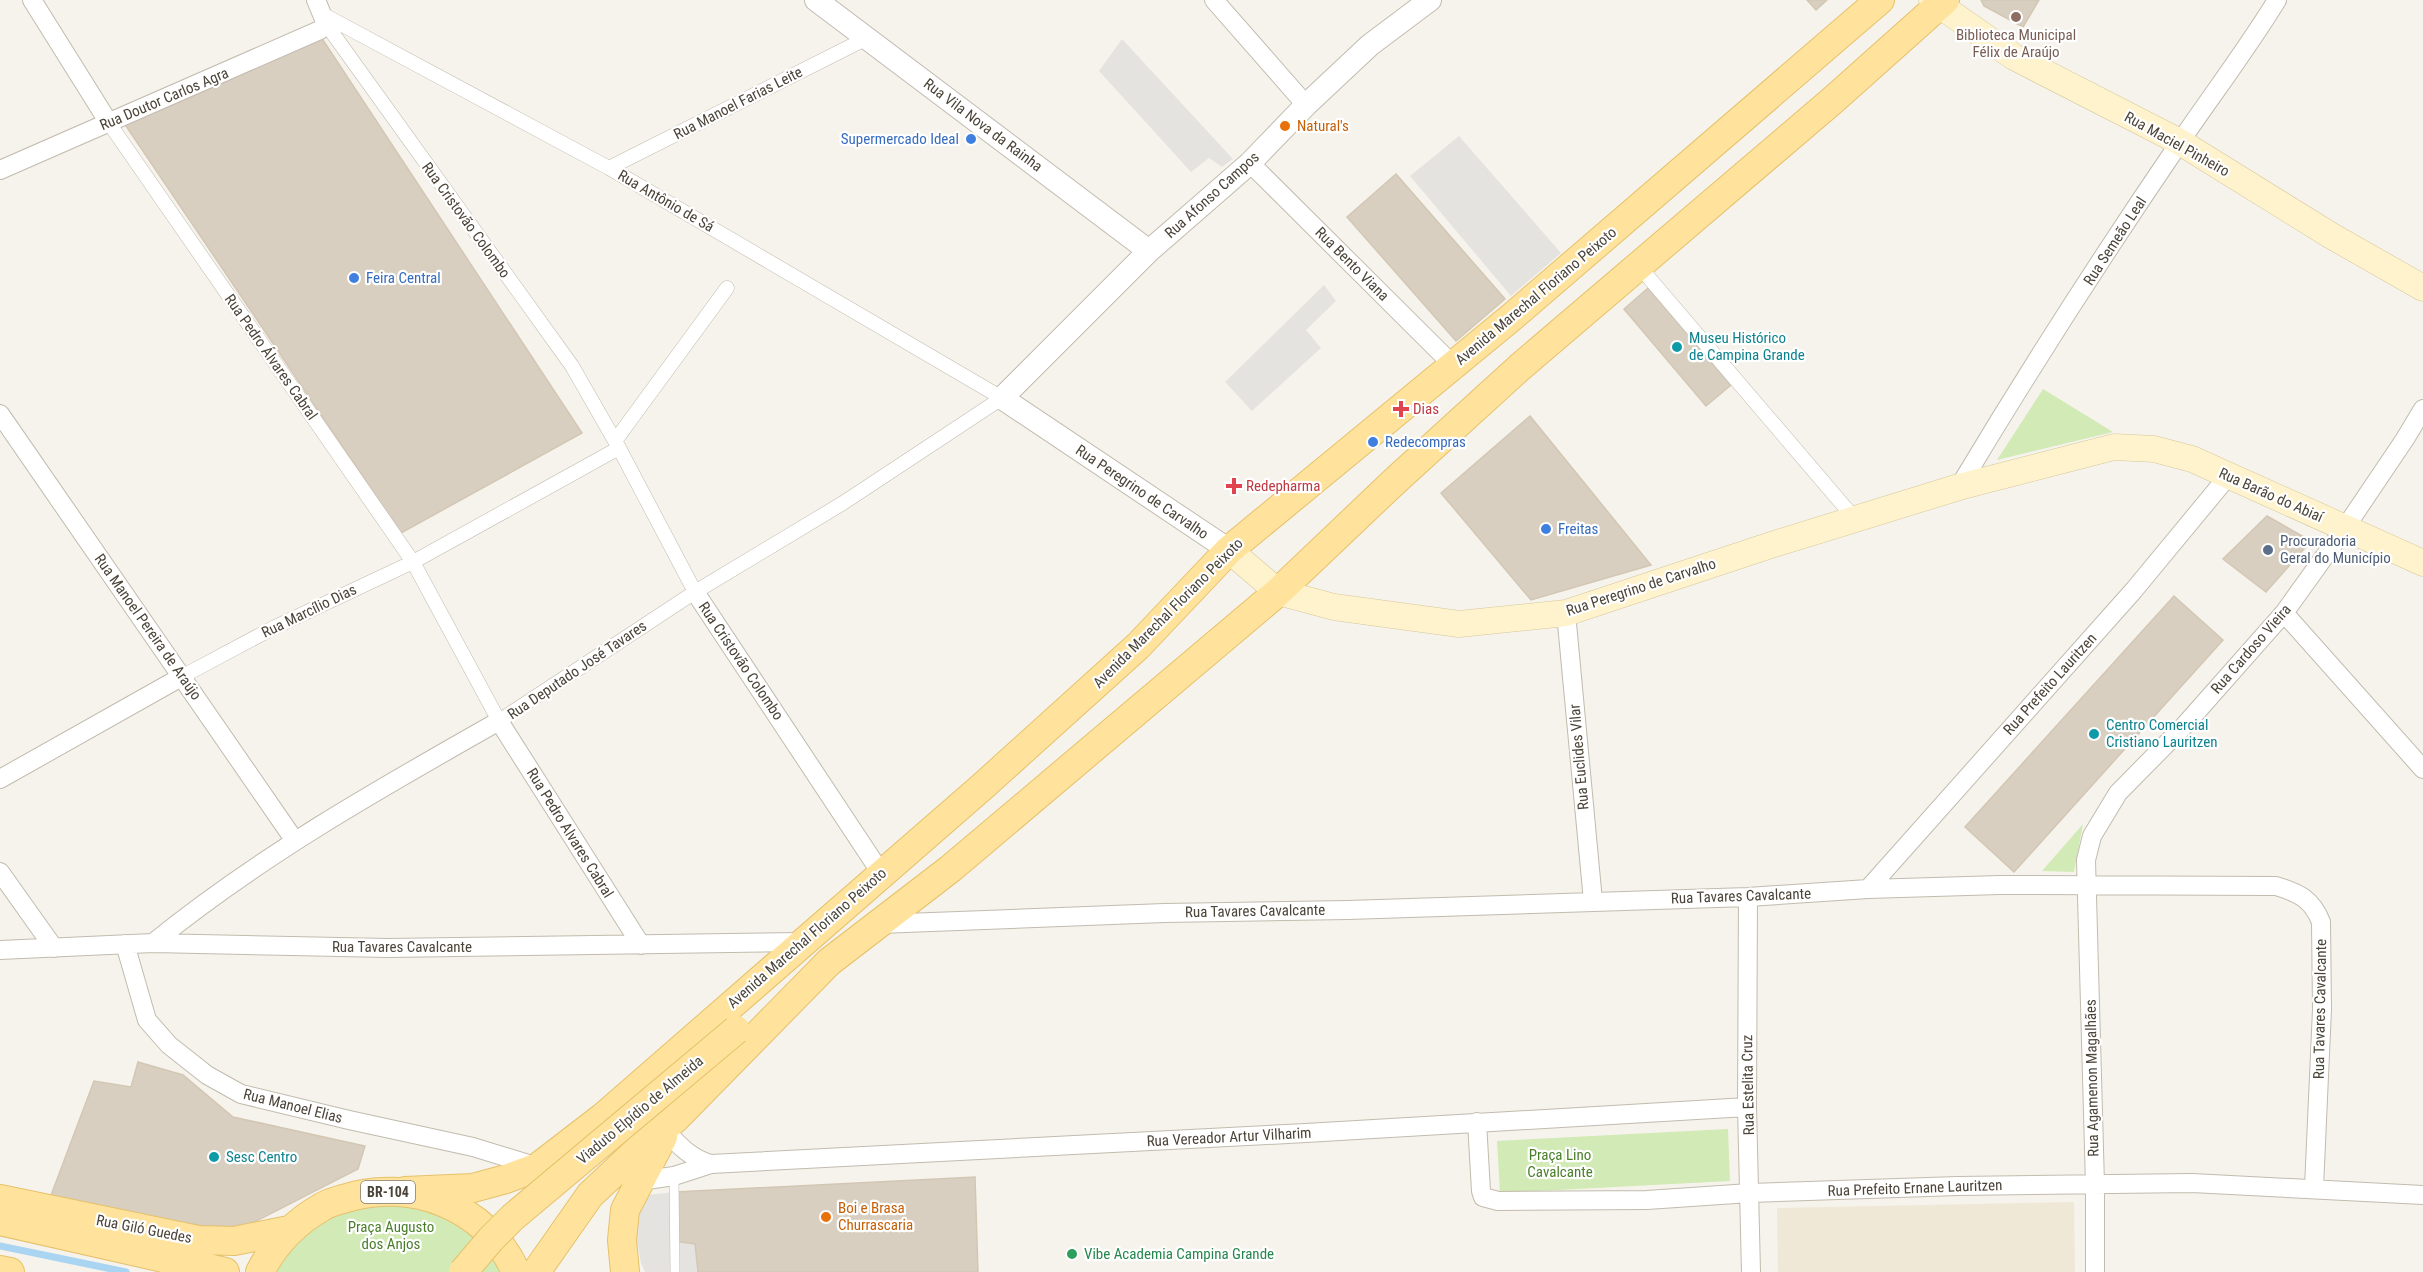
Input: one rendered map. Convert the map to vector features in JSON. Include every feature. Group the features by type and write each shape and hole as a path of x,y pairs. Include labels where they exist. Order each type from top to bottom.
{"main road":[{"name":"Avenida Marechal Floriano Peixoto","path":"405,1191 473,1188 506,1179 538,1167 603,1118 983,786 1138,646 1229,550 1454,366 1880,0"},
{"name":"Rua Maciel Pinheiro","path":"1938,2 2014,57 2180,142 2330,235 2423,288"},
{"path":"536,1272 591,1195 668,1127 829,962 950,869 1278,592 1405,472 1638,265 1833,100 1938,2"},
{"name":"Rua Peregrino de Carvalho","path":"1229,550 1278,592 1334,607 1459,624 1566,613 1959,487 2114,447"},
{"name":"Rua Barão do Abiaí","path":"2114,447 2164,452 2192,459 2423,563"},
{"name":"Viaduto Elpídio de Almeida","path":"463,1272 491,1239 530,1201 736,1030 829,962"},
{"path":"625,1272 622,1240 626,1210 668,1127"},
{"name":"BR-104","path":"260,1272 269,1253 289,1230 324,1206 363,1192 405,1191 438,1199 468,1214 493,1236 512,1261 516,1272"},
{"name":"Rua Giló Guedes","path":"0,1198 198,1239 234,1241 289,1230"},
{"path":"9,1223 225,1272"},
{"path":"0,1270 10,1272"}],"street":[{"name":"Rua Pedro Álvares Cabral","path":"32,0 108,123 413,562 499,721"},
{"name":"Rua Vila Nova da Rainha","path":"816,0 1149,251"},
{"path":"1214,0 1306,105"},
{"name":"Rua Afonso Campos","path":"1002,398 1149,251 1250,163 1306,105 1370,45 1431,0"},
{"name":"Rua Semeão Leal","path":"1959,487 2008,404 2180,142 2277,0"},
{"name":"Rua Doutor Carlos Agra","path":"0,170 309,36 322,13"},
{"name":"Rua Antônio de Sá","path":"322,13 609,168 1002,398"},
{"name":"Rua Cristovão Colombo","path":"322,13 572,366 617,444 695,592 881,873"},
{"name":"Rua Manoel Farias Leite","path":"609,168 867,38"},
{"name":"Rua Bento Viana","path":"1250,163 1454,366"},
{"path":"1638,265 1855,519"},
{"path":"617,444 727,288"},
{"name":"Rua Peregrino de Carvalho","path":"1002,398 1229,550"},
{"name":"Rua Deputado José Tavares","path":"153,943 233,882 295,841 394,780 499,721 695,592 843,503 1002,398"},
{"name":"Rua Cardoso Vieira","path":"2087,884 2086,860 2092,836 2118,793 2184,726 2284,613 2345,528 2423,409"},
{"name":"Rua Manoel Pereira de Araújo","path":"0,414 295,841"},
{"name":"Rua Marcílio Dias","path":"0,779 275,627 413,562 617,444"},
{"name":"Rua Prefeito Lauritzen","path":"1868,889 2134,590 2229,476"},
{"name":"Rua Euclides Vilar","path":"1566,613 1593,901"},
{"path":"2284,613 2423,769"},
{"name":"Rua Pedro Alvares Cabral","path":"499,721 641,945"},
{"path":"0,872 54,948"},
{"name":"Rua Tavares Cavalcante","path":"878,924 1013,918 1748,897 1868,889 2087,884 2276,886 2308,899 2321,922 2323,945 2314,1188"},
{"name":"Rua Agamenon Magalhães","path":"2087,884 2095,1272"},
{"name":"Rua Estelita Cruz","path":"1748,897 1747,1107 1751,1272"},
{"name":"Rua Tavares Cavalcante","path":"0,950 153,943 388,948 803,942"},
{"name":"Rua Manoel Elias","path":"125,944 147,1020 169,1045 200,1069 241,1094 473,1147 538,1167"},
{"name":"Rua Vereador Artur Vilharim","path":"640,1181 674,1176 711,1164 1747,1107"},
{"name":"Rua Prefeito Ernane Lauritzen","path":"1477,1122 1481,1191 1483,1197 1490,1200 1647,1200 1750,1193 1958,1186 2192,1183 2423,1195"},
{"path":"668,1127 687,1152 699,1161 711,1164"}],"lane":[{"path":"674,1176 675,1272"}],"shaded area":[{"path":"1122,39 1233,159 1222,167 1209,158 1191,172 1099,71"},
{"path":"1459,136 1561,253 1511,296 1410,176"},
{"path":"1324,285 1336,301 1306,330 1321,348 1252,411 1225,382"},
{"path":"675,1192 695,1244 698,1272 645,1272 641,1263 634,1225 636,1196"},
{"path":"2074,1202 2075,1272 1778,1272 1777,1208"}],"green space":[{"path":"2043,389 2113,432 1997,460"},
{"path":"2083,824 2074,872 2042,871"},
{"name":"Praça Lino Cavalcante","path":"1728,1129 1730,1181 1500,1193 1497,1141"},
{"name":"Praça Augusto dos Anjos","path":"373,1200 459,1218 507,1272 275,1272 295,1241 318,1222"}],"building":[{"path":"1807,0 1827,0 1816,10"},
{"name":"Biblioteca Municipal Félix de Araújo","path":"1981,0 2039,0 2023,27 1984,6"},
{"name":"Feira Central","path":"321,37 582,433 401,533 124,123"},
{"path":"1396,174 1505,299 1456,341 1347,217"},
{"name":"Museu Histórico de Campina Grande","path":"1648,288 1731,385 1706,406 1624,309"},
{"name":"Freitas","path":"1530,416 1651,565 1531,600 1441,493"},
{"name":"Procuradoria Geral do Município","path":"2267,516 2311,541 2266,592 2223,559"},
{"name":"Centro Comercial Cristiano Lauritzen","path":"2174,596 2223,640 2014,872 1965,827"},
{"name":"Sesc Centro","path":"138,1062 183,1075 233,1117 365,1146 358,1169 235,1232 50,1198 94,1081 131,1087"},
{"name":"Boi e Brasa Churrascaria","path":"975,1177 978,1272 698,1272 695,1244 675,1241 675,1192"}],"waterway":[{"path":"0,1246 126,1272"}],"place":[{"name":"Biblioteca Municipal Félix de Araújo","path":"2016,17"},
{"name":"Natural's","path":"1285,126"},
{"name":"Supermercado Ideal","path":"971,139"},
{"name":"Feira Central","path":"354,278"},
{"name":"Museu Histórico de Campina Grande","path":"1677,347"},
{"name":"Dias","path":"1401,409"},
{"name":"Redecompras","path":"1373,442"},
{"name":"Redepharma","path":"1234,486"},
{"name":"Freitas","path":"1546,529"},
{"name":"Procuradoria Geral do Município","path":"2268,550"},
{"name":"Centro Comercial Cristiano Lauritzen","path":"2094,734"},
{"name":"Sesc Centro","path":"214,1157"},
{"name":"Boi e Brasa Churrascaria","path":"826,1217"},
{"name":"Vibe Academia Campina Grande","path":"1072,1254"}]}
